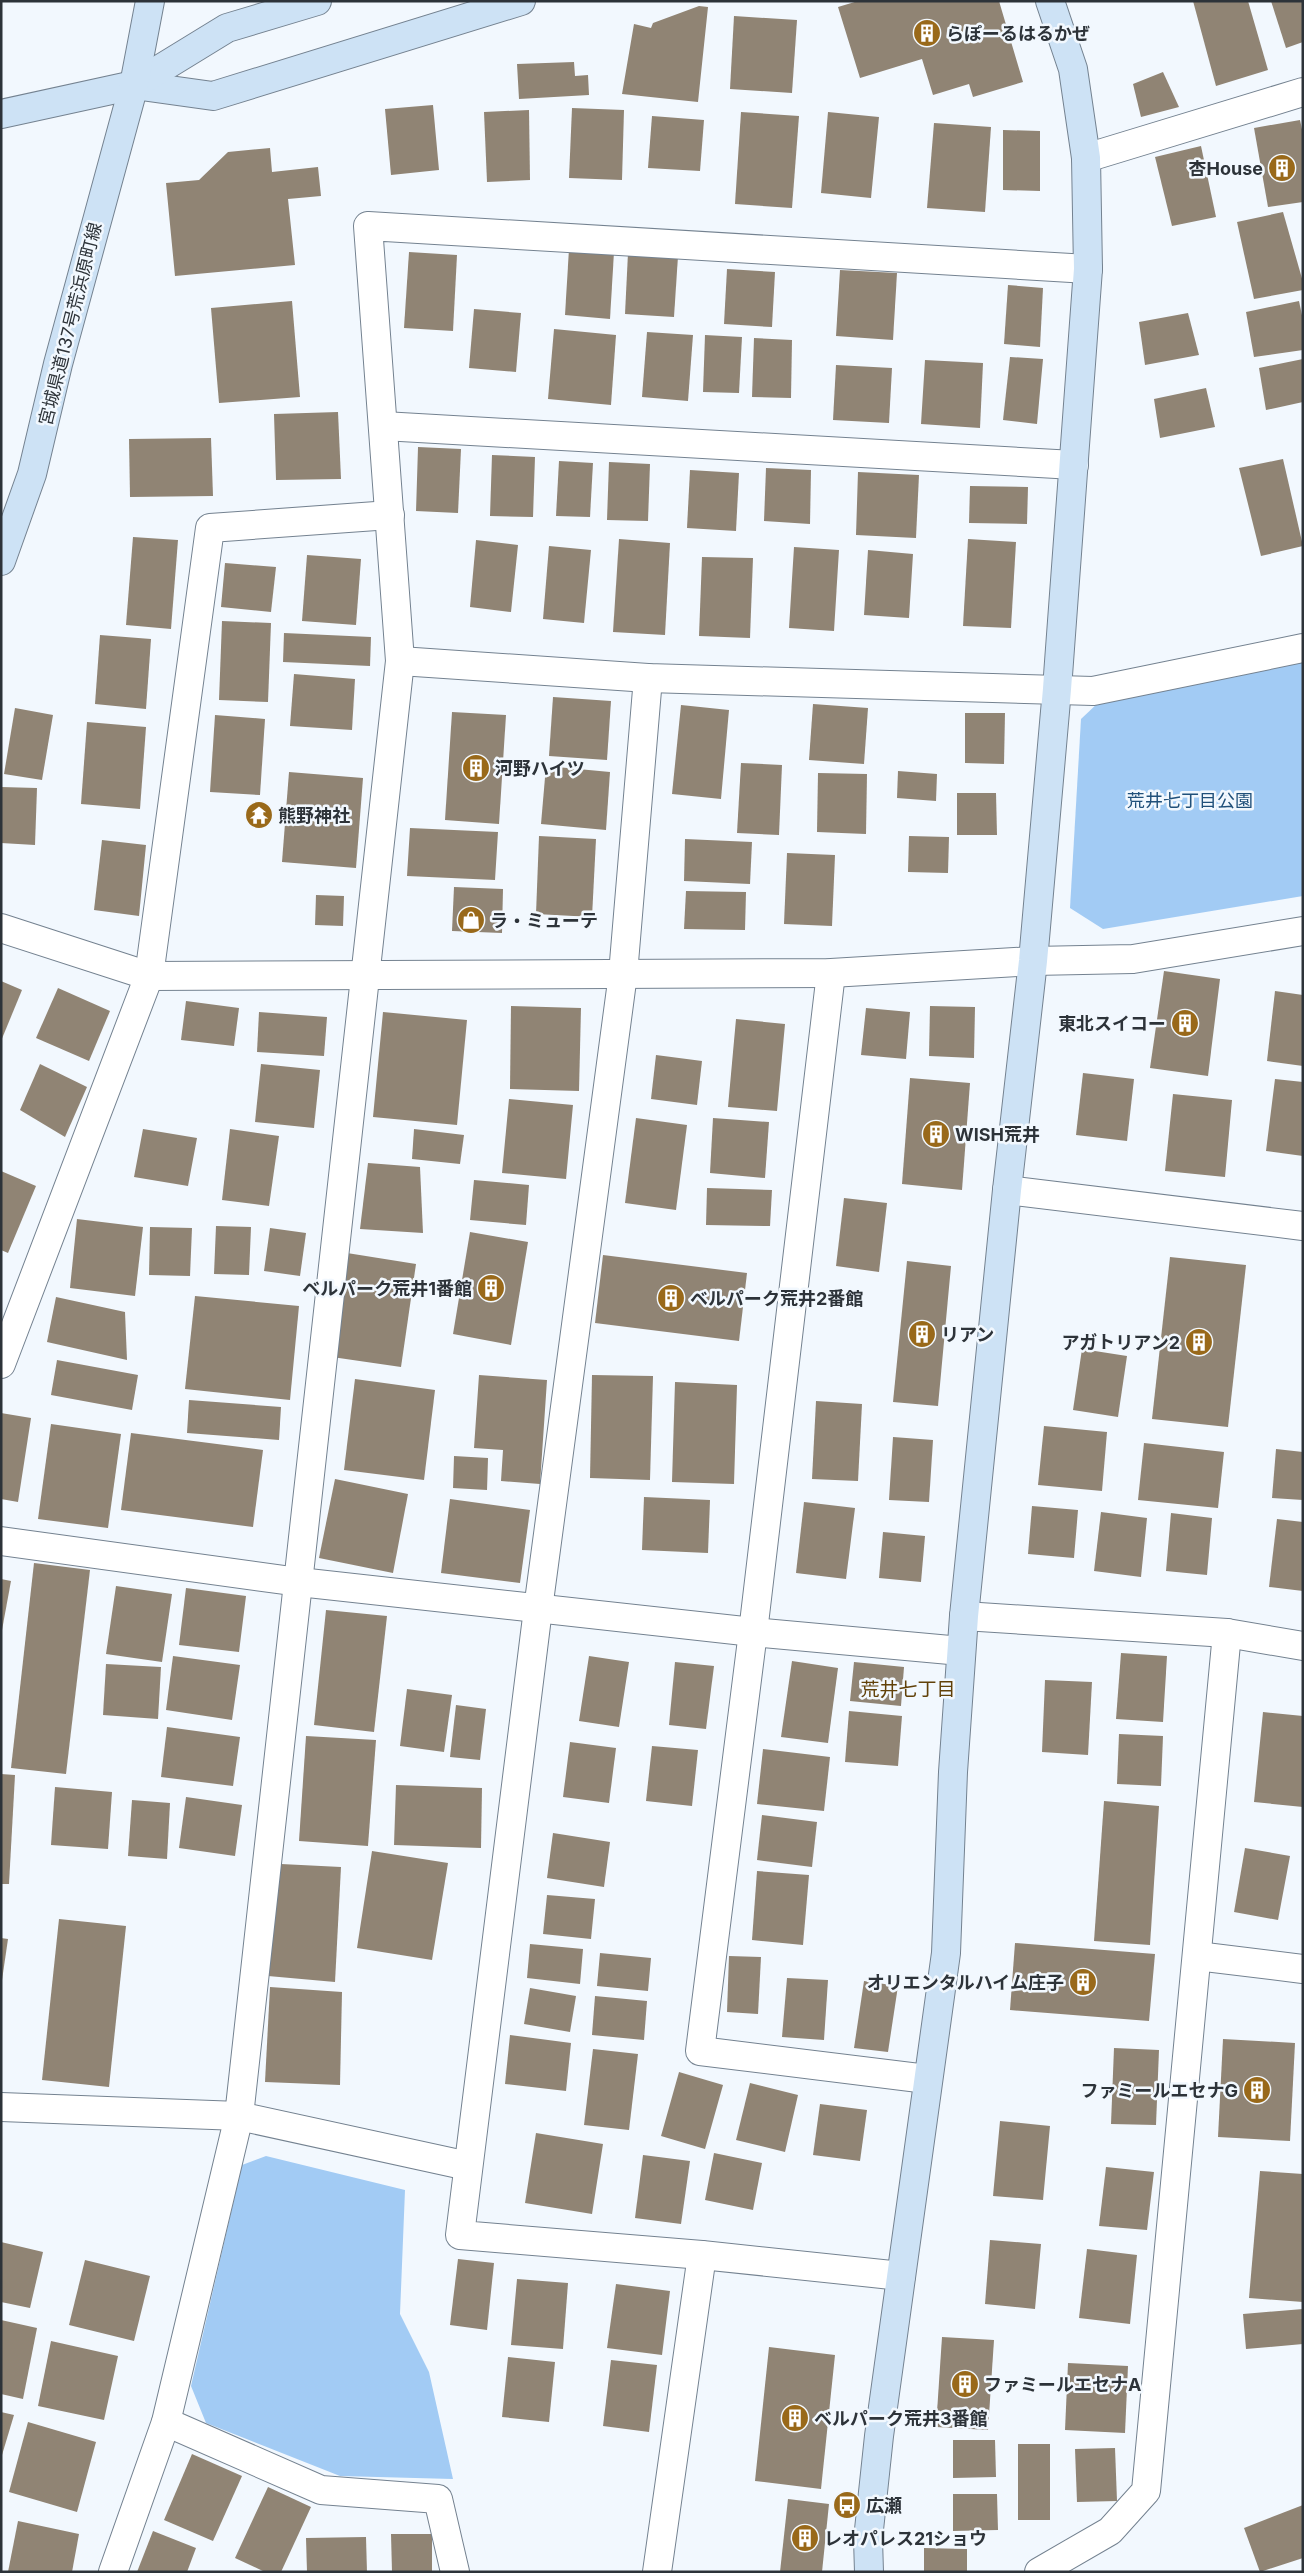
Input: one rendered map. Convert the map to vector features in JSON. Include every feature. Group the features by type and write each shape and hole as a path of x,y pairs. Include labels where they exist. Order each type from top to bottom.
{"street":[{"name":"宮城県道137号荒浜原町線","path":"1,561 32,474 62,346 134,85 150,1"},
{"path":"1,114 134,85 226,28 317,1"},
{"path":"134,85 213,96 521,1"},
{"path":"869,2572 868,2539 879,2436 927,2079 946,1953 953,1772 961,1651 1007,1190 1033,962 1057,688 1088,269 1086,158 1073,69 1050,1"},
{"path":"1086,158 1303,92"},
{"path":"113,2572 166,2422 239,2116 366,975 400,661 368,226 1088,269"},
{"path":"383,426 1074,465"},
{"path":"1,1364 149,976 210,528 390,516"},
{"path":"400,661 648,678 1027,690 1057,688 1093,691 1303,648"},
{"path":"648,678 623,974 538,1609 460,2235 702,2254 901,2276"},
{"path":"1,928 149,976 831,973 1033,962 1133,959 1303,931"},
{"path":"831,973 753,1632 700,2051 927,2079"},
{"path":"1007,1190 1303,1226"},
{"path":"1,1541 299,1582 753,1632 961,1651"},
{"path":"964,1616 1227,1633 1303,1646"},
{"path":"1039,2572 1110,2531 1146,2491 1227,1633"},
{"path":"1197,1956 1303,1969"},
{"path":"1,2107 239,2116 468,2166"},
{"path":"656,2572 702,2254"},
{"path":"166,2422 321,2490 438,2499 455,2572"}],"green space":[{"name":"荒井七丁目公園","path":"1303,661 1303,896 1103,929 1070,908 1081,719 1099,702"},
{"path":"266,2156 405,2190 400,2314 429,2372 453,2479 340,2476 206,2423 191,2386 242,2165"}],"building":[{"name":"らぽーるはるかぜ","path":"858,1 999,1 1023,82 973,97 969,84 933,95 922,59 860,78 838,7"},
{"path":"1193,1 1248,1 1268,70 1216,86"},
{"path":"1271,1 1303,1 1303,42 1286,48"},
{"path":"699,6 708,7 698,102 622,94 634,24 651,28 653,23"},
{"path":"734,16 797,20 792,93 730,89"},
{"path":"574,62 575,76 588,75 589,95 519,99 517,64"},
{"path":"1163,72 1179,107 1141,117 1133,84"},
{"path":"433,105 439,170 391,175 385,109"},
{"path":"572,108 624,110 622,180 569,178"},
{"path":"529,110 530,180 487,182 484,112"},
{"path":"741,112 799,116 792,208 735,204"},
{"path":"828,112 879,117 871,198 821,193"},
{"path":"652,116 704,120 700,171 648,168"},
{"name":"杏House","path":"1300,120 1303,134 1303,202 1268,207 1254,128"},
{"path":"934,123 991,127 985,212 927,208"},
{"path":"1003,130 1040,131 1040,191 1003,190"},
{"path":"1201,146 1216,217 1172,226 1155,157"},
{"path":"270,148 272,172 318,167 321,196 288,199 295,265 175,276 166,183 199,180 228,152"},
{"path":"1283,212 1303,282 1303,290 1254,299 1237,222"},
{"path":"569,249 614,252 610,319 565,315"},
{"path":"409,252 457,255 453,331 404,328"},
{"path":"628,253 678,256 674,317 625,314"},
{"path":"727,269 775,272 772,327 724,324"},
{"path":"840,270 897,273 893,340 836,336"},
{"path":"1008,285 1043,288 1040,347 1004,344"},
{"path":"292,301 300,397 219,403 211,308"},
{"path":"1299,301 1303,320 1303,350 1254,357 1246,312"},
{"path":"474,309 521,313 516,372 469,368"},
{"path":"1188,313 1199,355 1145,365 1139,322"},
{"path":"554,329 616,335 611,405 548,399"},
{"path":"647,332 693,335 688,401 642,397"},
{"path":"705,335 742,337 739,393 703,392"},
{"path":"754,338 792,340 791,398 752,397"},
{"path":"1010,357 1043,359 1037,424 1003,420"},
{"path":"1303,359 1303,402 1266,410 1259,368"},
{"path":"925,360 983,363 980,428 921,424"},
{"path":"836,365 892,368 889,423 833,420"},
{"path":"1206,388 1215,427 1160,438 1154,399"},
{"path":"338,412 341,479 276,480 274,414"},
{"path":"211,438 213,496 130,497 129,439"},
{"path":"418,447 461,449 458,513 416,511"},
{"path":"492,455 535,457 533,517 490,516"},
{"path":"1283,459 1303,546 1261,556 1239,468"},
{"path":"559,461 593,463 590,517 556,516"},
{"path":"609,462 650,464 648,521 607,520"},
{"path":"766,468 811,470 810,524 764,521"},
{"path":"690,470 739,473 736,531 687,528"},
{"path":"858,472 919,475 916,538 856,535"},
{"path":"970,486 1028,487 1027,524 969,523"},
{"path":"133,537 178,540 171,629 126,625"},
{"path":"619,539 670,543 665,635 613,632"},
{"path":"968,539 1016,542 1011,628 963,626"},
{"path":"476,540 518,545 511,612 470,607"},
{"path":"549,546 591,550 584,623 543,619"},
{"path":"794,547 839,550 834,631 789,628"},
{"path":"868,550 913,554 909,618 864,615"},
{"path":"307,555 361,559 356,625 302,621"},
{"path":"702,557 753,558 750,638 699,636"},
{"path":"225,563 276,567 271,612 221,607"},
{"path":"222,621 271,623 268,702 219,700"},
{"path":"284,633 371,637 370,666 283,662"},
{"path":"100,635 151,639 146,709 95,704"},
{"path":"294,674 355,679 352,730 290,726"},
{"path":"553,697 611,701 607,760 549,756"},
{"path":"813,704 868,708 864,764 809,760"},
{"path":"681,705 729,710 721,799 672,794"},
{"path":"15,708 53,715 42,780 4,774"},
{"name":"河野ハイツ","path":"452,712 506,715 499,824 445,820"},
{"path":"965,713 1005,713 1004,764 965,763"},
{"path":"215,715 265,719 260,795 210,792"},
{"path":"87,722 146,727 140,809 81,804"},
{"path":"741,763 782,765 779,835 737,833"},
{"path":"546,766 610,772 606,830 541,824"},
{"path":"898,771 937,774 936,801 897,798"},
{"path":"289,772 363,778 356,868 282,862"},
{"path":"818,773 867,774 866,834 817,832"},
{"path":"1,787 37,788 35,845 1,843"},
{"path":"957,793 996,793 997,835 957,835"},
{"path":"410,828 498,832 495,880 407,876"},
{"path":"539,836 596,839 592,917 536,914"},
{"path":"909,836 949,837 948,873 908,872"},
{"path":"685,839 752,842 750,884 684,881"},
{"path":"102,840 146,845 139,916 94,910"},
{"path":"787,853 835,855 832,926 784,924"},
{"path":"454,887 503,889 502,933 452,931"},
{"path":"686,891 746,892 745,930 684,929"},
{"path":"316,895 344,896 343,926 315,925"},
{"name":"東北スイコー","path":"1164,971 1220,979 1208,1076 1150,1068"},
{"path":"1,981 22,990 1,1041"},
{"path":"58,988 110,1011 89,1061 36,1038"},
{"path":"1275,991 1303,995 1303,1066 1267,1061"},
{"path":"186,1001 239,1008 234,1046 181,1040"},
{"path":"511,1006 581,1008 579,1091 510,1089"},
{"path":"930,1006 975,1007 974,1058 929,1056"},
{"path":"866,1008 910,1012 906,1059 861,1055"},
{"path":"259,1012 327,1017 324,1056 257,1052"},
{"path":"383,1012 467,1020 457,1125 373,1117"},
{"path":"736,1019 785,1024 777,1111 728,1107"},
{"path":"656,1055 702,1061 697,1105 651,1099"},
{"path":"40,1064 87,1087 65,1137 20,1110"},
{"path":"261,1064 320,1070 314,1128 255,1122"},
{"path":"1083,1073 1134,1079 1127,1141 1076,1135"},
{"name":"WISH荒井","path":"910,1078 970,1083 962,1190 902,1184"},
{"path":"1275,1079 1303,1082 1303,1156 1266,1151"},
{"path":"1173,1094 1232,1100 1225,1177 1165,1171"},
{"path":"509,1099 573,1105 566,1179 502,1173"},
{"path":"636,1118 687,1125 676,1210 625,1203"},
{"path":"713,1118 769,1122 765,1178 710,1173"},
{"path":"143,1129 197,1138 188,1186 134,1177"},
{"path":"230,1129 279,1136 269,1206 222,1200"},
{"path":"414,1129 464,1135 460,1164 412,1159"},
{"path":"368,1163 420,1167 423,1233 360,1229"},
{"path":"1,1171 36,1186 8,1253 1,1250"},
{"path":"474,1180 529,1185 526,1225 470,1220"},
{"path":"707,1188 772,1190 770,1226 706,1225"},
{"path":"844,1198 887,1203 879,1272 836,1266"},
{"path":"77,1219 143,1227 135,1296 70,1288"},
{"path":"216,1226 251,1227 249,1275 214,1274"},
{"path":"150,1227 192,1228 190,1276 149,1275"},
{"path":"270,1228 306,1233 300,1276 264,1271"},
{"name":"ベルパーク荒井1番館","path":"470,1232 528,1242 511,1345 453,1334"},
{"path":"347,1253 416,1264 401,1367 332,1357"},
{"name":"ベルパーク荒井2番館","path":"603,1255 747,1273 739,1341 595,1323"},
{"name":"アガトリアン2","path":"1170,1257 1246,1265 1228,1427 1152,1419"},
{"name":"リアン","path":"907,1261 951,1266 938,1406 893,1402"},
{"path":"195,1296 299,1306 290,1400 185,1389"},
{"path":"56,1297 125,1312 127,1360 47,1342"},
{"path":"1082,1349 1127,1356 1118,1417 1073,1410"},
{"path":"57,1360 138,1375 132,1410 51,1395"},
{"path":"479,1375 547,1380 540,1484 501,1481 503,1450 474,1448"},
{"path":"592,1375 653,1376 650,1480 590,1478"},
{"path":"355,1379 435,1390 424,1480 344,1470"},
{"path":"675,1382 737,1385 734,1484 672,1482"},
{"path":"189,1400 281,1407 279,1440 187,1433"},
{"path":"816,1401 862,1404 858,1481 812,1479"},
{"path":"1,1413 31,1418 18,1502 1,1499"},
{"path":"51,1424 121,1434 108,1528 38,1519"},
{"path":"1044,1426 1107,1432 1102,1491 1038,1485"},
{"path":"131,1433 263,1450 253,1527 121,1510"},
{"path":"893,1437 933,1440 929,1502 889,1500"},
{"path":"1144,1443 1224,1452 1218,1508 1138,1500"},
{"path":"1276,1449 1303,1452 1303,1500 1272,1498"},
{"path":"454,1456 488,1458 487,1490 453,1488"},
{"path":"335,1479 408,1494 393,1573 319,1558"},
{"path":"644,1497 710,1500 708,1553 642,1550"},
{"path":"450,1499 530,1510 520,1583 441,1573"},
{"path":"804,1502 855,1508 846,1579 796,1573"},
{"path":"1032,1506 1078,1510 1074,1558 1028,1554"},
{"path":"1101,1512 1147,1518 1141,1577 1094,1571"},
{"path":"1171,1513 1212,1518 1207,1575 1166,1571"},
{"path":"1277,1519 1303,1522 1303,1591 1269,1587"},
{"path":"883,1532 925,1536 921,1582 879,1578"},
{"path":"34,1563 90,1570 66,1774 11,1768"},
{"path":"1,1579 11,1581 2,1630 1,1630"},
{"path":"116,1586 172,1594 162,1662 106,1654"},
{"path":"186,1588 246,1596 239,1652 179,1645"},
{"path":"326,1610 387,1616 374,1732 314,1725"},
{"path":"1121,1653 1167,1656 1163,1722 1116,1719"},
{"path":"173,1656 240,1665 232,1720 166,1710"},
{"path":"589,1656 629,1662 619,1727 579,1721"},
{"path":"792,1661 838,1668 828,1743 781,1737"},
{"path":"675,1662 714,1666 706,1729 669,1725"},
{"path":"854,1662 904,1667 901,1706 850,1701"},
{"path":"106,1664 161,1667 158,1719 103,1715"},
{"path":"1045,1680 1092,1682 1088,1755 1042,1752"},
{"path":"407,1689 452,1695 444,1752 400,1746"},
{"path":"456,1705 486,1709 480,1760 450,1757"},
{"path":"849,1711 902,1716 898,1766 845,1762"},
{"path":"1263,1712 1303,1716 1303,1807 1254,1802"},
{"path":"167,1727 240,1737 233,1786 161,1777"},
{"path":"1119,1734 1163,1736 1161,1786 1117,1784"},
{"path":"306,1736 376,1740 368,1846 299,1841"},
{"path":"570,1742 616,1748 609,1803 563,1797"},
{"path":"652,1746 698,1750 692,1806 646,1801"},
{"path":"763,1749 830,1757 824,1811 757,1804"},
{"path":"1,1774 15,1775 9,1884 1,1884"},
{"path":"396,1785 482,1788 481,1848 394,1845"},
{"path":"55,1787 112,1792 108,1849 51,1845"},
{"path":"186,1797 242,1805 235,1856 179,1848"},
{"path":"132,1800 170,1803 167,1859 128,1856"},
{"path":"1104,1801 1159,1806 1150,1945 1094,1941"},
{"path":"762,1815 817,1822 812,1867 757,1860"},
{"path":"553,1833 610,1842 604,1887 547,1878"},
{"path":"1245,1848 1290,1856 1278,1920 1234,1912"},
{"path":"372,1851 448,1863 432,1960 357,1948"},
{"path":"281,1864 341,1867 335,1982 268,1976"},
{"path":"757,1871 809,1875 803,1945 752,1940"},
{"path":"547,1895 595,1899 591,1939 543,1934"},
{"path":"59,1919 126,1926 109,2087 42,2080"},
{"path":"1,1938 8,1939 2,1980 1,1980"},
{"name":"オリエンタルハイム庄子","path":"1015,1943 1155,1954 1149,2021 1010,2010"},
{"path":"530,1944 583,1949 580,1984 527,1978"},
{"path":"600,1953 651,1958 648,1991 597,1986"},
{"path":"729,1956 761,1957 758,2014 727,2012"},
{"path":"787,1978 828,1980 824,2040 782,2037"},
{"path":"864,1981 898,1986 888,2052 854,2048"},
{"path":"270,1987 342,1992 340,2085 265,2082"},
{"path":"530,1988 576,1996 570,2032 524,2024"},
{"path":"595,1996 647,2001 644,2040 592,2035"},
{"path":"510,2035 571,2043 566,2091 505,2084"},
{"name":"ファミールエセナG","path":"1223,2039 1295,2043 1290,2141 1218,2137"},
{"path":"1114,2048 1159,2050 1156,2125 1111,2124"},
{"path":"593,2049 638,2054 629,2130 584,2125"},
{"path":"679,2072 723,2085 705,2149 661,2136"},
{"path":"750,2083 798,2095 785,2152 736,2140"},
{"path":"820,2104 867,2110 860,2161 813,2155"},
{"path":"1000,2121 1050,2126 1043,2200 993,2196"},
{"path":"536,2133 603,2144 592,2214 525,2203"},
{"path":"714,2153 762,2163 753,2210 705,2200"},
{"path":"643,2155 690,2161 681,2224 635,2218"},
{"path":"1106,2167 1154,2172 1147,2230 1099,2226"},
{"path":"1260,2171 1303,2174 1303,2302 1249,2298"},
{"path":"990,2240 1041,2244 1035,2309 985,2304"},
{"path":"1,2242 43,2252 30,2308 1,2302"},
{"path":"1087,2249 1137,2255 1130,2324 1079,2318"},
{"path":"458,2259 494,2263 487,2330 450,2325"},
{"path":"85,2260 150,2276 134,2341 69,2325"},
{"path":"517,2279 568,2283 563,2349 511,2345"},
{"path":"616,2284 670,2291 662,2355 607,2348"},
{"path":"1303,2309 1303,2344 1246,2349 1243,2314"},
{"path":"1,2320 37,2328 23,2399 1,2394"},
{"name":"ファミールエセナA","path":"942,2337 994,2340 988,2430 936,2427"},
{"path":"51,2341 118,2356 104,2420 38,2406"},
{"name":"ベルパーク荒井3番館","path":"769,2347 835,2355 821,2489 755,2481"},
{"path":"508,2357 555,2362 549,2422 502,2417"},
{"path":"611,2360 657,2365 649,2432 603,2426"},
{"path":"1068,2363 1128,2366 1125,2433 1065,2430"},
{"path":"1,2412 14,2415 2,2455 1,2455"},
{"path":"28,2422 96,2442 77,2512 9,2492"},
{"path":"953,2440 995,2440 996,2477 953,2478"},
{"path":"1018,2444 1050,2444 1050,2520 1018,2520"},
{"path":"1115,2448 1117,2501 1077,2502 1075,2449"},
{"path":"192,2454 242,2476 213,2541 164,2520"},
{"path":"268,2487 311,2507 281,2572 265,2572 235,2558"},
{"path":"953,2494 997,2494 998,2530 953,2531"},
{"name":"レオパレス21ショウ","path":"788,2499 829,2504 822,2572 780,2572"},
{"path":"1303,2505 1303,2558 1260,2572 1244,2528"},
{"path":"18,2521 79,2534 72,2572 8,2572"},
{"path":"153,2531 196,2548 187,2572 137,2572"},
{"path":"391,2534 432,2534 432,2572 392,2572"},
{"path":"366,2537 367,2572 307,2572 306,2538"},
{"path":"924,2548 967,2549 967,2572 924,2572"}],"place":[{"name":"らぽーるはるかぜ","path":"927,33"},
{"name":"杏House","path":"1282,168"},
{"name":"河野ハイツ","path":"476,768"},
{"name":"熊野神社","path":"259,815"},
{"name":"ラ・ミューテ","path":"471,920"},
{"name":"東北スイコー","path":"1185,1023"},
{"name":"WISH荒井","path":"936,1134"},
{"name":"ベルパーク荒井1番館","path":"491,1288"},
{"name":"ベルパーク荒井2番館","path":"671,1298"},
{"name":"リアン","path":"922,1334"},
{"name":"アガトリアン2","path":"1199,1342"},
{"name":"オリエンタルハイム庄子","path":"1083,1982"},
{"name":"ファミールエセナG","path":"1257,2090"},
{"name":"ファミールエセナA","path":"965,2384"},
{"name":"ベルパーク荒井3番館","path":"795,2418"},
{"name":"広瀬","path":"847,2505"},
{"name":"レオパレス21ショウ","path":"805,2538"}],"district":[{"name":"荒井七丁目","path":"908,1689"}]}
